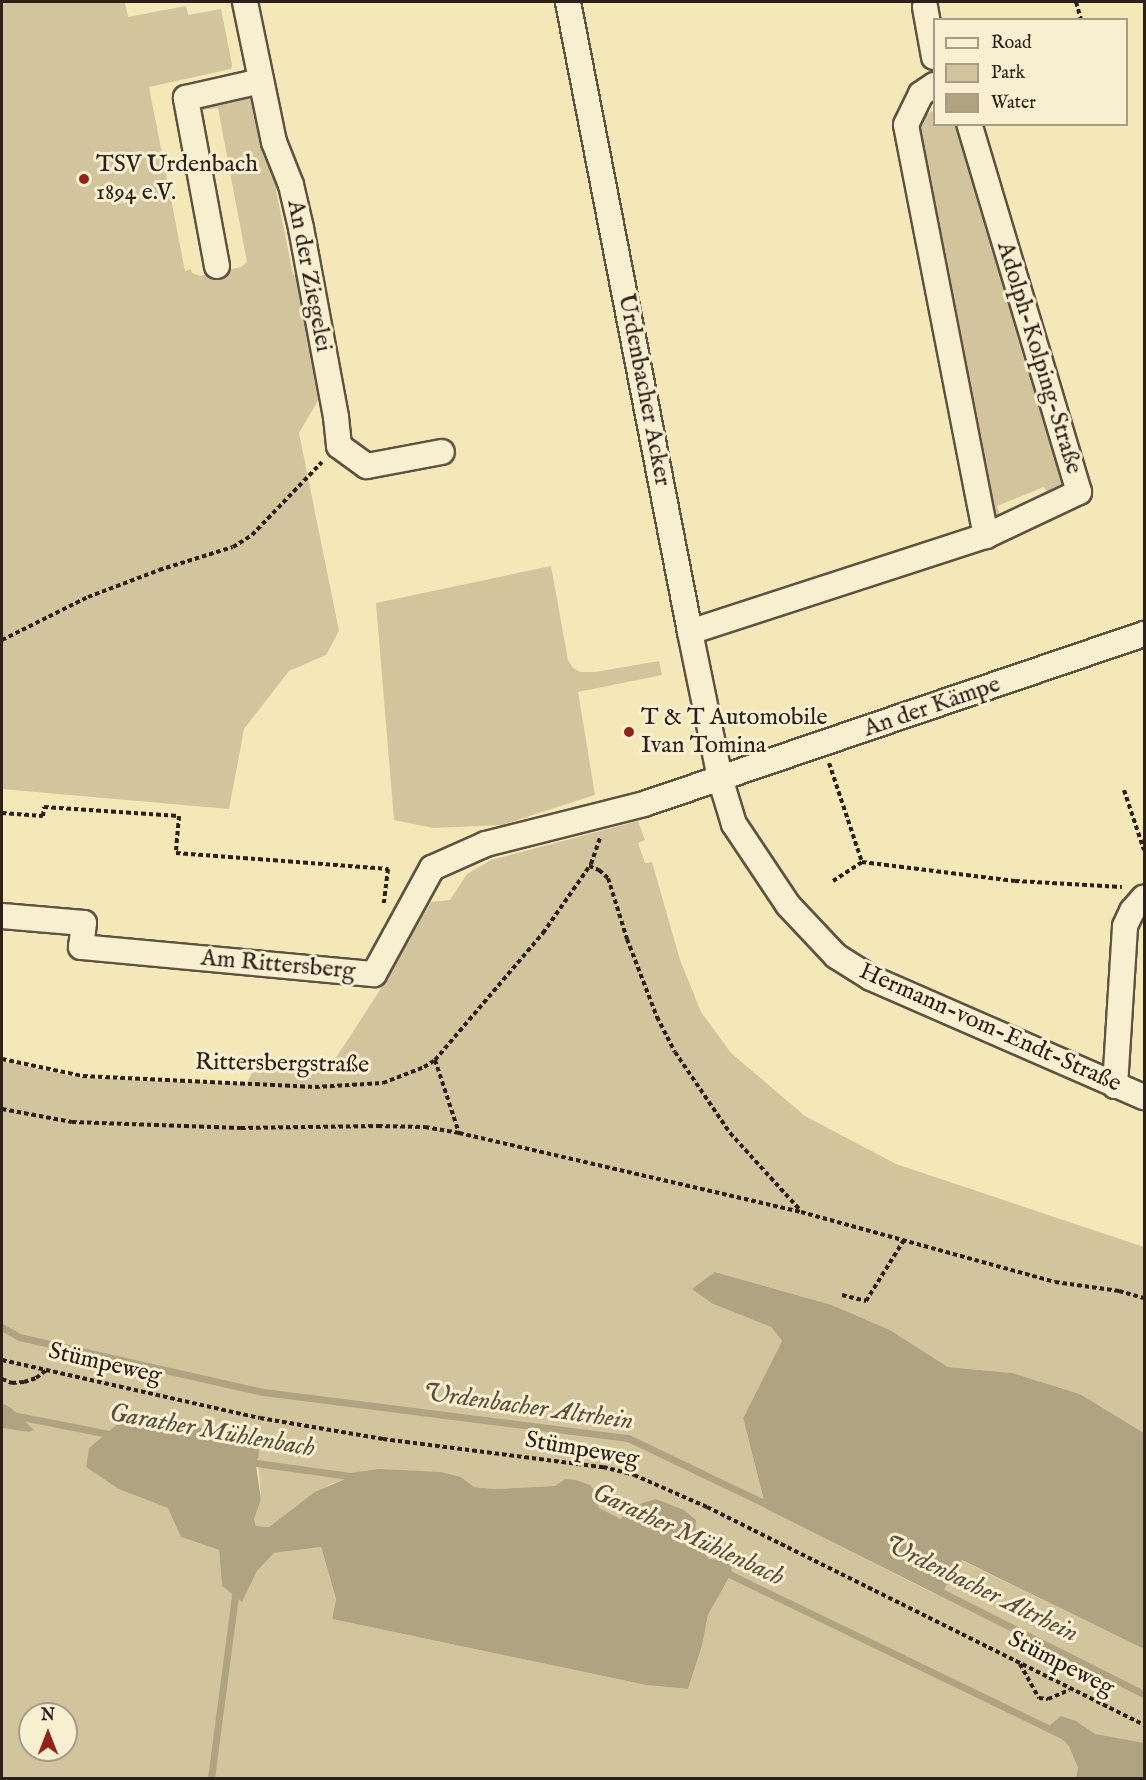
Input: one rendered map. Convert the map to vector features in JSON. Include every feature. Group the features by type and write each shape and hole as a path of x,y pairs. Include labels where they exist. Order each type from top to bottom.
{"street":[{"name":"An der Ziegelei","path":"245,2 274,142 291,185 301,228 336,417 339,446"},
{"name":"Urdenbacher Acker","path":"568,2 720,778"},
{"path":"925,7 933,51"},
{"path":"217,266 186,98 261,81"},
{"path":"933,86 921,94 906,125 986,536"},
{"name":"Adolph-Kolping-Straße","path":"690,632 986,536 1079,492 970,126"},
{"path":"339,446 367,466 442,452"},
{"name":"An der Kämpe","path":"720,778 1144,634"},
{"name":"Am Rittersberg","path":"2,916 84,923 81,947 374,974 432,868 486,844 607,813 720,778"},
{"name":"Hermann-vom-Endt-Straße","path":"720,778 734,824 788,905 836,956 871,978 1144,1097"},
{"path":"1115,1086 1125,926 1139,892"}],"path":[{"path":"1076,2 1080,18"},
{"path":"2,640 88,597 159,570 233,548 252,535 339,446"},
{"path":"822,744 862,862"},
{"path":"1124,790 1144,850"},
{"path":"2,813 43,816 44,807 179,816 176,854 388,869 386,887"},
{"name":"Rittersbergstraße","path":"2,1059 83,1076 315,1087 383,1083 424,1067 435,1060 543,933 589,866 607,813"},
{"path":"832,881 862,862 1016,881 1139,892"},
{"path":"589,866 599,870 608,878 630,948 657,1017 675,1052 730,1133 801,1212"},
{"path":"435,1060 459,1132"},
{"path":"2,1109 72,1122 241,1128 378,1126 459,1132 801,1212 1055,1282 1119,1291 1144,1298"},
{"path":"842,1294 866,1301 904,1240"},
{"name":"Stümpeweg","path":"2,1360 260,1418 383,1439 603,1467 634,1474 707,1507 1144,1725"},
{"path":"2,1379 12,1383 24,1382 36,1378 48,1369"},
{"path":"1020,1664 1040,1698 1048,1699 1070,1690"}],"green space":[{"path":"2,2 125,2 128,17 186,6 188,15 221,9 231,69 149,87 185,271 191,269 192,273 200,276 241,267 247,262 218,108 203,110 200,105 243,95 251,99 281,182 276,190 293,274 300,279 320,382 320,397 299,433 339,631 326,655 289,671 244,729 229,809 2,789"},
{"path":"933,111 933,126 958,126 1064,476 1058,493 1051,499 1044,487 997,506 1001,519 996,522 920,127 926,115"},
{"path":"551,566 568,660 573,668 580,672 595,672 659,661 662,675 578,692 595,795 502,825 433,828 394,820 376,603"},
{"path":"638,821 645,840 638,843 645,863 652,862 680,960 701,1012 731,1053 805,1116 896,1164 1144,1247 1144,1433 1080,1394 1013,1373 948,1367 890,1330 832,1305 715,1272 713,1304 771,1327 782,1341 743,1418 766,1509 939,1596 961,1560 1144,1649 1144,1778 2,1778 2,1428 28,1432 11,1408 2,1403 2,1061 82,1078 246,1084 260,1058 332,1064 380,990 431,902 450,900 467,874 491,860","holes":["134,1417 256,1437 261,1500 254,1519 256,1526 269,1527 329,1485 347,1478 419,1471 442,1472 461,1477 474,1487 495,1489 556,1486 565,1479 598,1506 601,1514 620,1519 642,1503 695,1539 709,1559 732,1560 731,1574 708,1615 702,1646 688,1689 646,1685 332,1619 336,1599 321,1547 274,1553 257,1571 242,1601 222,1586 219,1550 181,1537"]}],"water":[{"path":"715,1272 832,1305 890,1330 948,1367 1013,1373 1080,1394 1144,1433 1144,1649 962,1560 940,1596 766,1509 743,1418 782,1341 771,1327 713,1304 692,1289"},
{"path":"2,1403 11,1408 34,1430 28,1432 2,1428"},
{"path":"134,1417 257,1437 259,1454 256,1465 261,1500 254,1519 256,1526 269,1527 315,1492 347,1478 350,1473 379,1469 442,1472 461,1477 474,1487 495,1489 555,1486 565,1479 576,1480 590,1485 600,1496 598,1506 602,1514 620,1519 642,1503 656,1499 684,1510 696,1520 695,1539 709,1559 733,1560 731,1574 708,1615 702,1646 688,1689 646,1685 332,1619 336,1599 321,1547 274,1553 257,1571 242,1602 222,1586 219,1550 181,1537 168,1508 119,1489 86,1467 89,1448 119,1423"},
{"path":"1061,1716 1076,1721 1095,1734 1144,1743 1144,1778 1076,1778 1078,1768 1069,1746 1049,1726"}],"waterway":[{"name":"Urdenbacher Altrhein","path":"2,1327 19,1337 263,1392 628,1438 772,1507"},
{"name":"Garather Mühlenbach","path":"2,1413 114,1435"},
{"name":"Garather Mühlenbach","path":"249,1462 357,1477"},
{"name":"Garather Mühlenbach","path":"594,1509 616,1520"},
{"name":"Garather Mühlenbach","path":"723,1571 1062,1735"},
{"path":"211,1778 236,1588"},
{"name":"Urdenbacher Altrhein","path":"935,1589 1144,1694"}],"place":[{"name":"TSV Urdenbach 1894 e.V.","path":"84,179"},
{"name":"T & T Automobile Ivan Tomina","path":"629,732"}]}
